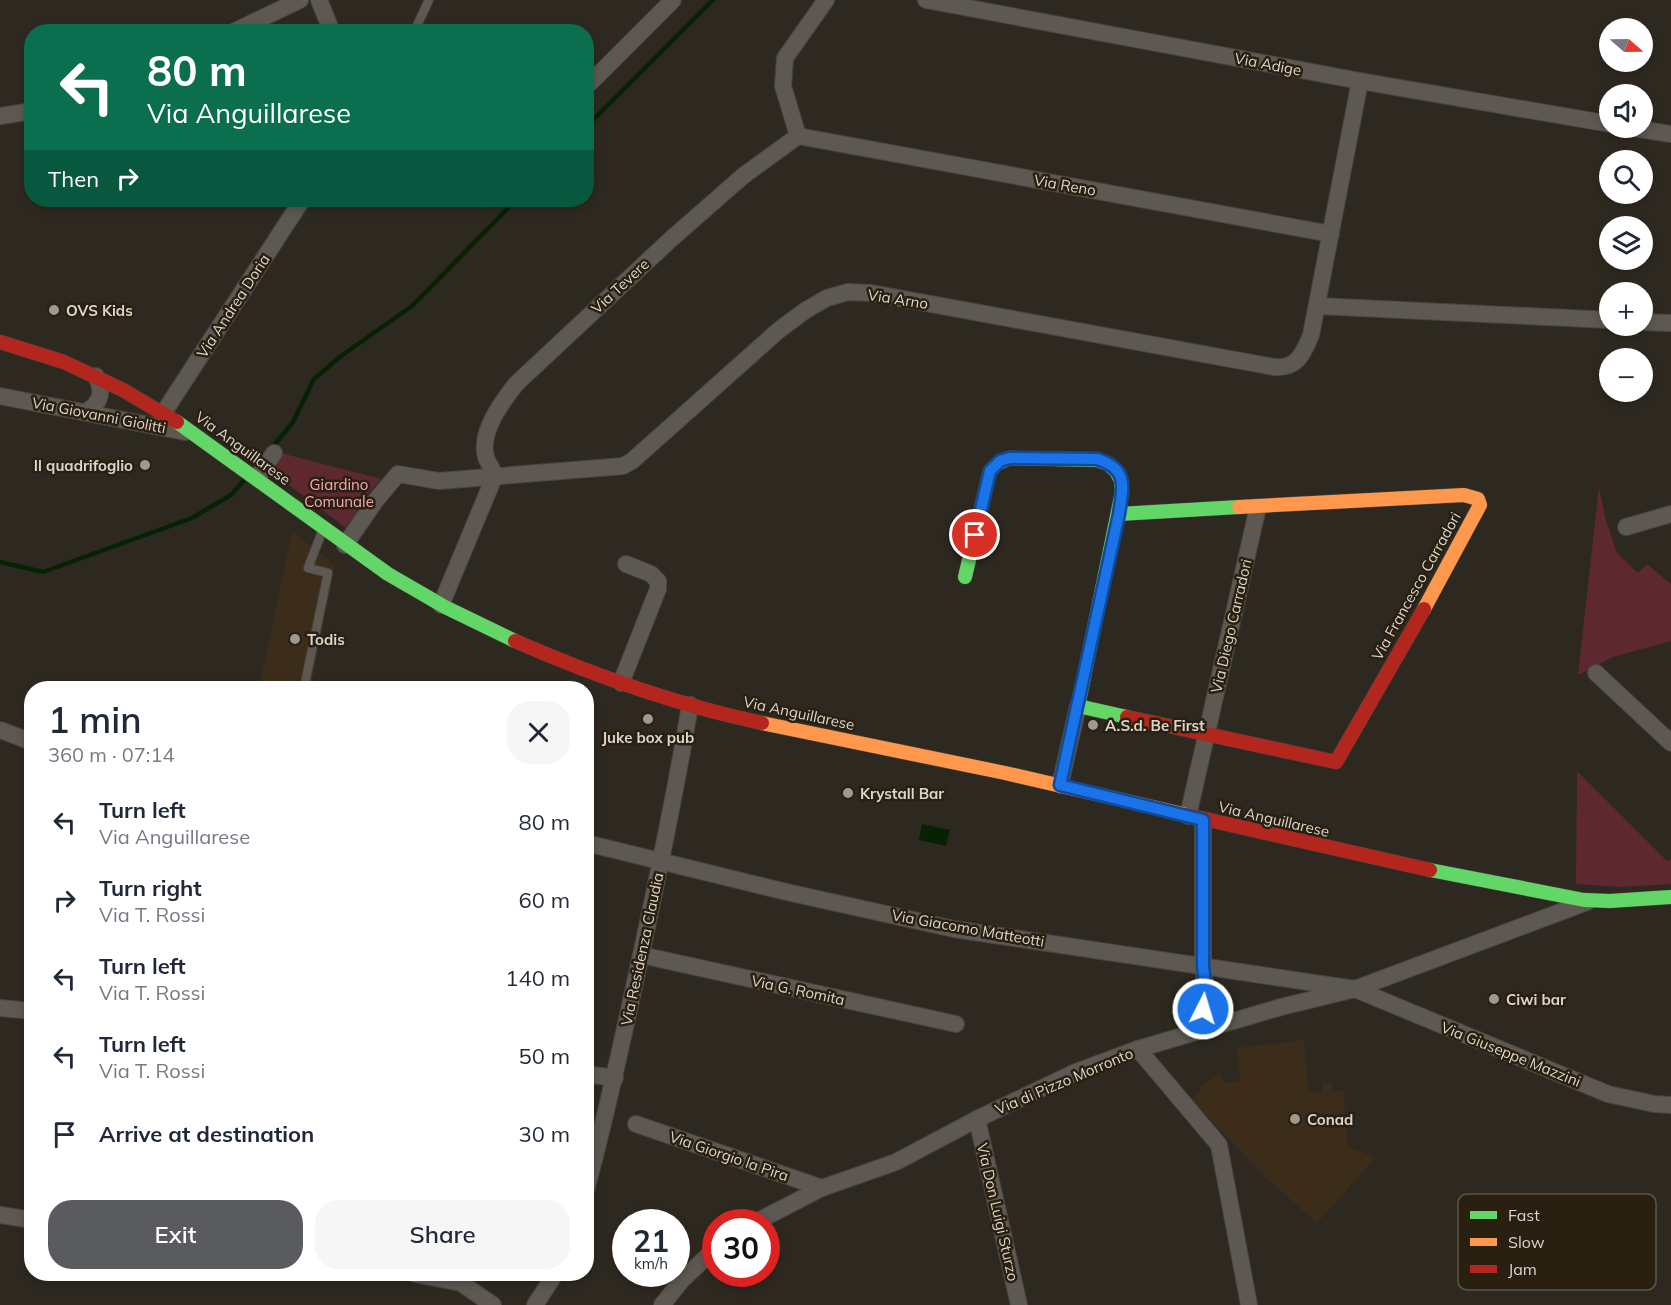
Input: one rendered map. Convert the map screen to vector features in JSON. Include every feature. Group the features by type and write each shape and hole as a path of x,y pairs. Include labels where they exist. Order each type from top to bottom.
{"main road":[{"name":"Via Anguillarese","path":"0,342 96,376 164,412 239,464 345,545 441,605 506,637 621,683 690,705 753,721 1060,785 1195,818 1451,875 1588,901 1671,897"},
{"path":"965,577 990,471 1000,461 1010,458 1097,459 1109,463 1119,471 1122,480 1119,514 1078,706 1206,734"},
{"name":"Via Francesco Carradori","path":"1119,514 1464,495 1478,499 1480,505 1456,552 1336,762 1206,734"}],"street":[{"path":"250,24 300,0"},
{"path":"319,0 329,24"},
{"path":"798,136 783,86 785,58 826,0"},
{"name":"Via Adige","path":"926,0 1360,81 1599,122"},
{"path":"594,79 667,2"},
{"path":"1360,81 1318,306 1599,319"},
{"path":"0,116 24,112"},
{"path":"1653,131 1671,134"},
{"name":"Via Reno","path":"798,136 1331,234"},
{"name":"Via Tevere","path":"495,475 486,456 486,436 504,398 516,384 742,176 798,136"},
{"name":"Via Andrea Doria","path":"164,412 297,207"},
{"name":"Via Arno","path":"495,475 623,466 632,461 779,330 827,297 848,292 871,293 1284,368 1291,366 1306,347 1318,306"},
{"path":"1653,322 1671,323"},
{"path":"85,412 93,408 100,397 100,384 96,376"},
{"name":"Via Giovanni Giolitti","path":"0,396 197,434"},
{"path":"256,478 274,453"},
{"path":"345,545 376,500 398,474 439,481 495,475 441,605"},
{"name":"Via Diego Carradori","path":"1191,1033 1203,1009 1206,996 1195,818 1206,734 1258,507"},
{"path":"1626,527 1671,514"},
{"path":"621,683 658,589 658,581 651,574 626,564"},
{"path":"1596,673 1671,743"},
{"name":"Via Residenza Claudia","path":"594,1159 615,1078 679,776 690,705"},
{"path":"1060,785 1078,706"},
{"path":"0,730 24,739"},
{"name":"Via Giacomo Matteotti","path":"594,845 954,929 1355,989"},
{"name":"Via di Pizzo Morronto","path":"780,1210 822,1188 896,1162 977,1119 1076,1072 1138,1049 1191,1033 1355,989 1588,901"},
{"name":"Via G. Romita","path":"641,955 956,1024"},
{"name":"Via Giuseppe Mazzini","path":"1355,989 1608,1094 1654,1104 1671,1105"},
{"path":"0,1008 24,1010"},
{"path":"1138,1049 1219,1145 1249,1305"},
{"path":"594,1075 615,1078"},
{"name":"Via Don Luigi Sturzo","path":"977,1119 1019,1305"},
{"name":"Via Giorgio la Pira","path":"636,1124 822,1188"},
{"path":"0,1215 24,1219"},
{"path":"662,1305 681,1280 702,1261"},
{"path":"450,1281 460,1283 494,1305"},
{"path":"535,1305 550,1281"}],"lane":[{"path":"418,24 429,0"},
{"path":"305,681 328,573 308,568 323,529"}],"shaded area":[{"path":"292,532 335,565 312,680 317,681 260,681"},
{"path":"922,824 950,830 946,846 919,840"},
{"name":"Conad","path":"1304,1040 1309,1093 1322,1092 1322,1083 1332,1082 1333,1091 1343,1091 1348,1147 1376,1157 1317,1223 1264,1176 1191,1099 1201,1091 1199,1088 1219,1073 1225,1083 1240,1081 1237,1048"}],"green space":[{"name":"Giardino Comunale","path":"277,452 381,479 370,491 346,528 265,467"},
{"path":"1599,487 1605,517 1617,553 1638,573 1647,564 1671,584 1671,641 1613,657 1578,675"},
{"path":"1577,771 1667,861 1671,859 1671,884 1620,887 1576,884"}],"waterway":[{"path":"594,119 713,0"},
{"path":"271,449 293,422 314,379 341,356 412,306 509,207"},
{"path":"0,562 43,572 192,518 231,495 246,478"}],"traffic: fast":[{"path":"177,422 388,574 445,607 515,641"},
{"path":"965,577 990,471 998,463 1010,458 1097,460 1108,464 1121,480 1122,492 1078,706 1127,717"},
{"path":"1119,514 1239,507"},
{"path":"1430,870 1584,900 1610,901 1671,897"}],"traffic: slow":[{"path":"1239,507 1464,495 1478,499 1480,505 1424,609"},
{"path":"762,723 1005,773 1187,815"}],"traffic: jam":[{"path":"0,342 64,362 123,390 177,422"},
{"path":"1127,717 1336,762 1424,609"},
{"path":"515,641 637,688 699,708 762,723"},
{"path":"1187,815 1430,870"}],"place":[{"name":"OVS Kids","path":"54,310"},
{"name":"Il quadrifoglio","path":"145,465"},
{"name":"Todis","path":"295,639"},
{"name":"Juke box pub","path":"648,719"},
{"name":"A.S.d. Be First","path":"1093,725"},
{"name":"Krystall Bar","path":"848,793"},
{"name":"Ciwi bar","path":"1494,999"},
{"name":"Conad","path":"1295,1119"}],"route":[{"path":"975,535 990,471 1000,461 1010,458 1097,459 1109,463 1119,471 1122,492 1119,514 1060,785 1203,820 1203,965 1206,996 1203,1009"}]}
